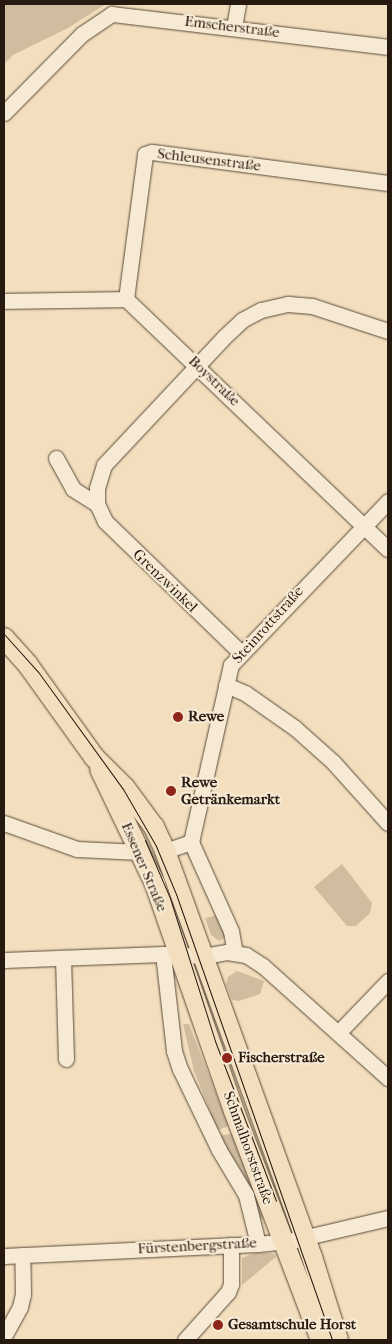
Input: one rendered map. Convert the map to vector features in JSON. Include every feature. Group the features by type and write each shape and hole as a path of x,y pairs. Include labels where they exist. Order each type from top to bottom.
{"main road":[{"name":"Essener Straße","path":"4,638 28,665 94,757 125,788 154,827 165,851 204,956"},
{"name":"Essener Straße","path":"94,757 155,884 170,955"},
{"name":"Schmalhorststraße","path":"170,955 321,1340"},
{"name":"Schmalhorststraße","path":"204,956 304,1237 338,1340"}],"street":[{"path":"234,27 238,4"},
{"name":"Emscherstraße","path":"4,113 82,34 99,21 118,14 388,47"},
{"name":"Schleusenstraße","path":"126,300 145,154 152,152 388,183"},
{"path":"4,301 126,300"},
{"name":"Boystraße","path":"126,300 198,366 388,549"},
{"path":"97,504 97,488 104,464 242,320 261,310 288,304 312,306 388,331"},
{"name":"Grenzwinkel","path":"56,458 73,489 97,504 114,532 240,652"},
{"name":"Steinrottstraße","path":"191,842 231,665 240,652 363,524 388,501"},
{"path":"226,685 245,693 295,728 333,762 388,823"},
{"path":"4,823 77,849 140,852"},
{"path":"165,851 191,842 231,931 235,953"},
{"path":"4,960 170,955 204,956 235,953 246,955 263,966 388,1078"},
{"name":"Schmalhorststraße","path":"170,955 174,1050 180,1069 219,1150 246,1195 258,1244"},
{"path":"63,958 66,1059"},
{"path":"338,1033 388,981"},
{"name":"Fürstenbergstraße","path":"4,1256 258,1244 304,1237 388,1218"},
{"path":"185,1340 228,1292 231,1284 231,1245"},
{"path":"4,1336 20,1307 23,1294 22,1256"}],"shaded area":[{"path":"4,4 106,4 68,28 13,55 4,64"},
{"path":"342,864 372,903 370,913 356,926 347,926 314,887"},
{"path":"218,915 226,937 219,941 211,935 205,918"},
{"path":"237,971 264,981 260,994 239,1001 232,1000 226,984 228,977"},
{"path":"183,1024 189,1024 229,1126 215,1131 211,1124 211,1113 194,1071"},
{"path":"233,1134 265,1217 257,1220 248,1190 220,1135"},
{"path":"255,1253 272,1253 277,1256 242,1285 242,1258"}],"tram line":[{"path":"4,634 39,673 123,789 156,846 176,894 332,1340"},
{"path":"145,840 170,898 215,1041 276,1201"}],"place":[{"name":"Rewe","path":"178,717"},
{"name":"Rewe Getränkemarkt","path":"171,791"},
{"name":"Fischerstraße","path":"227,1058"},
{"name":"Gesamtschule Horst","path":"218,1325"}]}
